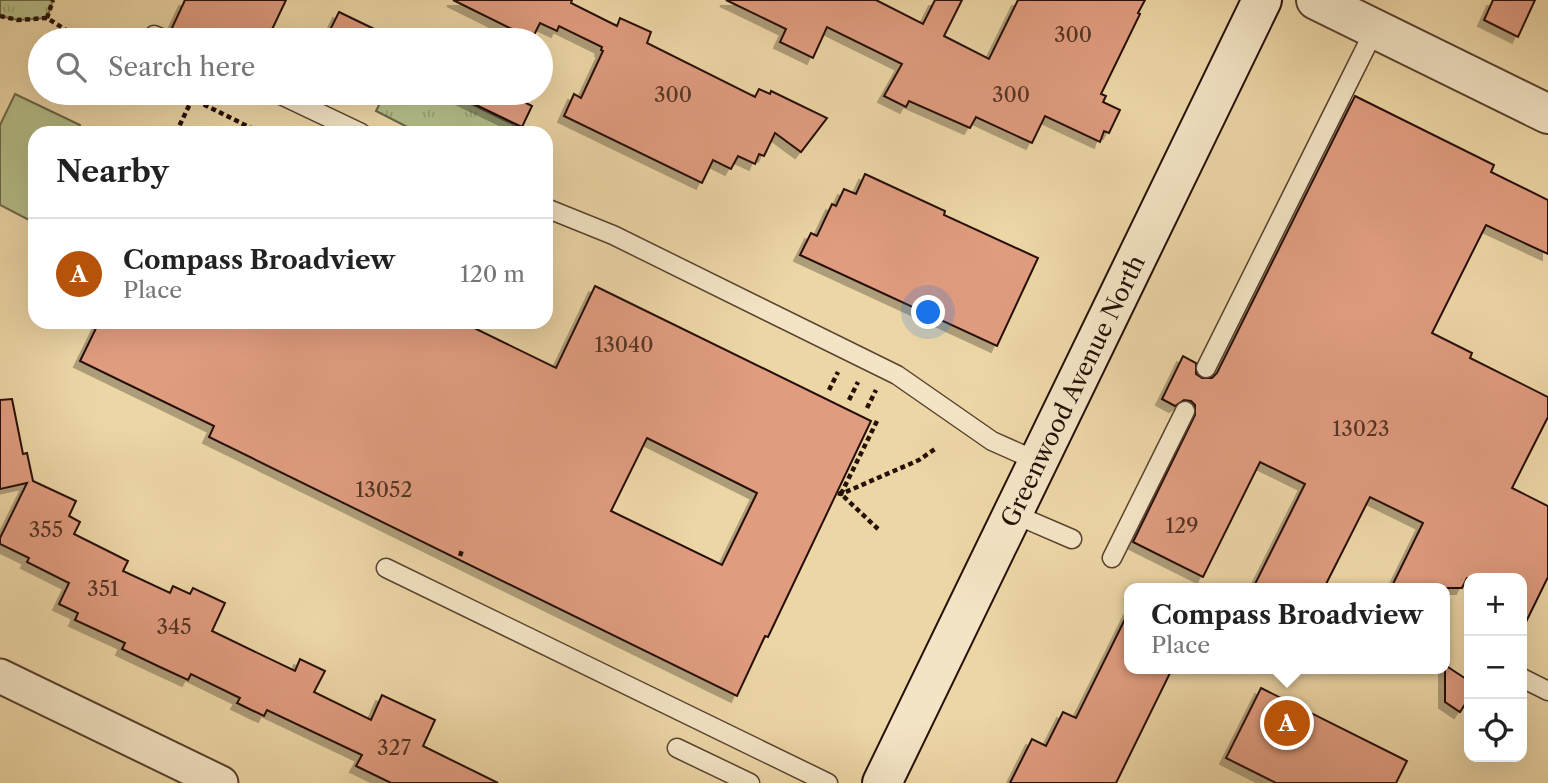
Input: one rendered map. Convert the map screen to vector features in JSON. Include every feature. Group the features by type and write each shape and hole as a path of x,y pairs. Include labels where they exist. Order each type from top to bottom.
{"main road":[{"name":"Greenwood Avenue North","path":"882,783 1262,0"},
{"path":"1316,0 1548,114"}],"street":[{"path":"0,676 221,783"}],"lane":[{"path":"1206,368 1375,29"},
{"path":"302,105 346,126"},
{"path":"553,211 614,235 897,375 992,441 1038,462"},
{"path":"1112,558 1185,411"},
{"path":"1014,514 1072,539"},
{"path":"386,568 828,783"},
{"path":"1527,680 1548,691"},
{"path":"677,748 750,783"}],"path":[{"path":"47,18 53,0"},
{"path":"0,16 18,20 47,18 63,28"},
{"path":"179,126 189,105"},
{"path":"212,105 249,126"},
{"path":"829,390 840,368"},
{"path":"849,400 860,377"},
{"path":"867,408 878,386"},
{"path":"840,494 877,421"},
{"path":"840,494 919,460 935,449"},
{"path":"840,494 878,529"}],"green space":[{"path":"0,0 53,0 47,18 18,20 0,16"},
{"path":"15,94 28,100 28,105 38,105 80,125 28,126 28,219 0,205 0,125"},
{"path":"379,105 473,105 517,126 405,126 376,111"}],"building":[{"path":"185,0 286,0 273,28 172,28"},
{"path":"453,0 572,0 571,3 617,26 620,18 651,32 647,43 755,97 759,89 770,94 771,91 827,118 801,152 775,133 764,156 759,154 755,164 738,156 731,169 713,160 702,183 564,116 574,94 581,98 603,51 602,47 559,26 557,31 540,23 538,28 510,28"},
{"path":"726,0 876,0 923,24 935,0 962,0 944,36 989,59 1018,0 1145,0 1101,94 1106,96 1103,102 1120,110 1109,133 1104,131 1100,142 1045,116 1032,143 976,117 970,128 909,101 906,107 884,96 902,64 827,27 813,58 780,42 786,29"},
{"path":"1493,0 1535,0 1518,37 1484,20"},
{"path":"339,12 372,28 331,28"},
{"path":"1355,96 1494,165 1491,172 1548,200 1548,254 1486,225 1432,333 1472,353 1470,358 1548,397 1548,417 1512,488 1548,506 1548,577 1527,620 1527,573 1464,573 1462,588 1450,588 1450,583 1393,583 1423,523 1370,497 1327,583 1256,583 1305,484 1260,462 1203,577 1133,542 1195,415 1195,405 1191,401 1184,400 1175,406 1162,399 1183,356 1196,363 1196,374 1202,378 1212,378 1217,373"},
{"path":"476,105 532,106 522,126"},
{"path":"865,174 945,211 944,215 1038,258 997,346 800,255 811,233 817,236 832,204 836,206 844,189 856,194"},
{"path":"595,286 871,421 737,696 209,437 214,426 80,361 96,329 476,329 556,368","holes":["647,438 757,493 722,565 611,511"]},
{"path":"12,399 23,454 27,453 33,481 76,501 69,516 80,522 74,534 128,561 123,571 170,593 173,586 190,594 193,588 225,603 212,631 295,671 300,659 325,671 314,692 371,720 382,695 435,720 423,746 498,783 391,783 356,766 362,755 267,710 264,716 237,703 240,698 191,674 188,680 160,667 122,649 125,643 75,620 78,613 59,604 69,583 27,562 29,558 0,544 0,538 27,483 0,489 0,400"},
{"path":"1124,621 1124,674 1170,674 1116,783 1010,783 1032,739 1046,746 1063,712 1076,718"},
{"path":"1450,668 1464,678 1464,706 1460,712 1445,702 1445,674 1450,674"},
{"path":"1261,688 1407,761 1396,783 1276,783 1226,758"}],"place":[{"name":"Compass Broadview","path":"1287,723"}]}
